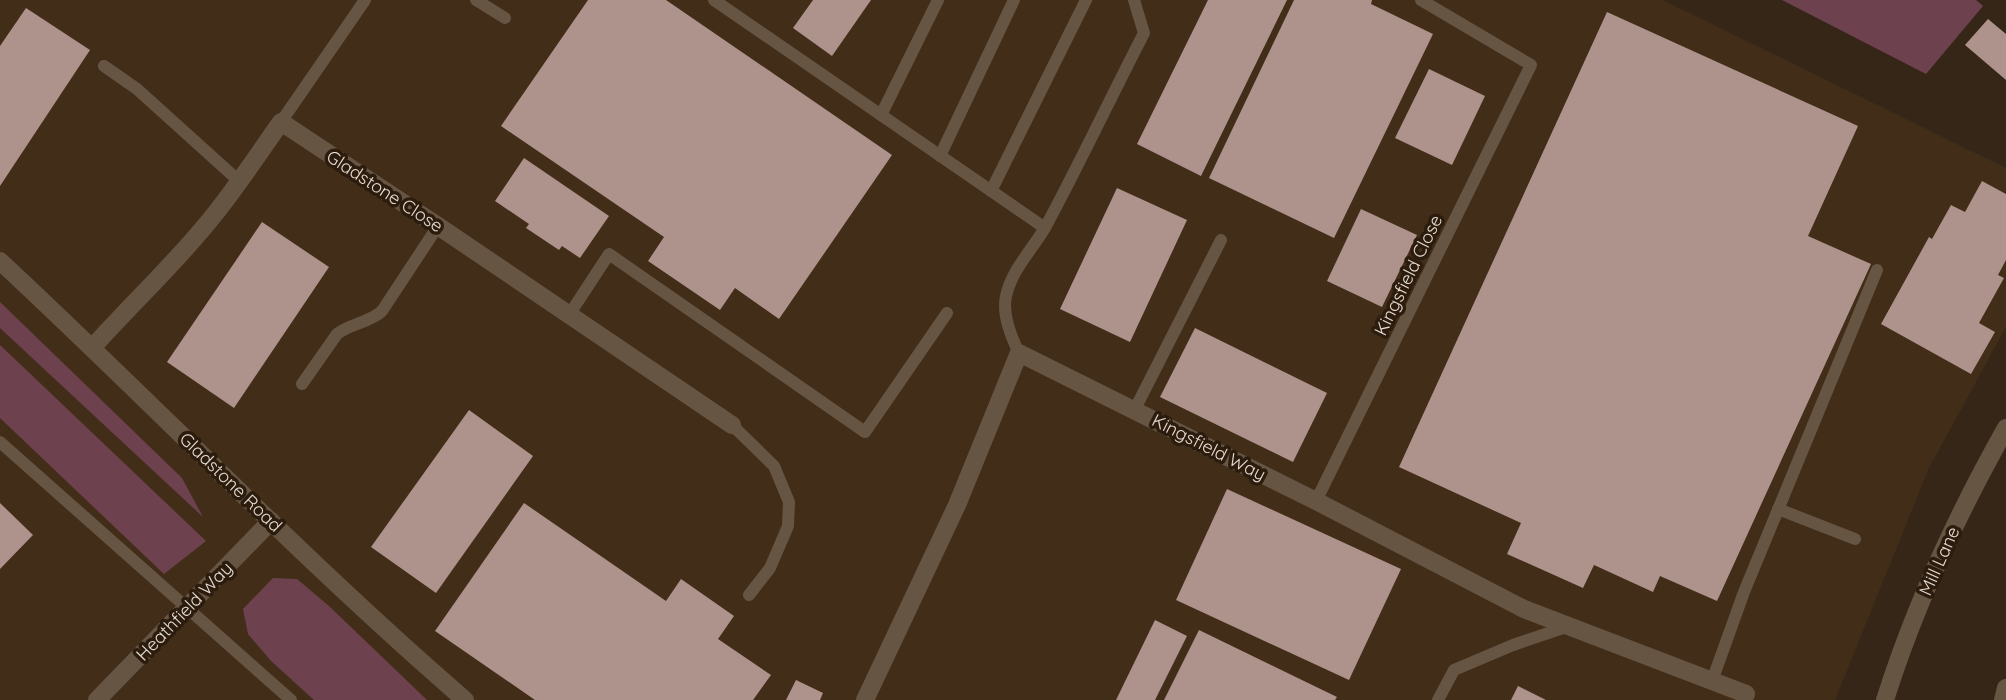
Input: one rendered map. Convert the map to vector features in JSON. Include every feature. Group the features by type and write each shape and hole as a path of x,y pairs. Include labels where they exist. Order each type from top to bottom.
{"street":[{"path":"93,347 214,216 281,122"},
{"name":"Gladstone Close","path":"281,122 732,425"},
{"name":"Gladstone Road","path":"0,261 93,347 271,521 465,700"},
{"path":"865,700 957,505 1019,353"},
{"name":"Kingsfield Way","path":"1019,353 1135,409 1524,609 1746,694"},
{"name":"Mill Lane","path":"1885,700 1923,595 1951,532 2006,428"},
{"name":"Heathfield Way","path":"97,700 271,521"},
{"path":"2003,700 2006,688"}],"lane":[{"path":"281,122 365,0"},
{"path":"476,0 505,18"},
{"path":"714,0 1045,228"},
{"path":"881,115 938,0"},
{"path":"940,156 1014,0"},
{"path":"991,191 1086,0"},
{"path":"1019,353 1008,326 1005,298 1013,276 1045,228 1143,33 1134,0"},
{"name":"Kingsfield Close","path":"1316,501 1531,65 1421,0"},
{"path":"104,66 137,89 240,182"},
{"path":"302,384 337,334 344,328 382,312 438,226"},
{"path":"1135,409 1221,240"},
{"path":"569,315 609,254 865,432 947,313"},
{"path":"1712,681 1744,592 1877,270"},
{"path":"732,425 774,466 789,502 788,526 770,568 749,595"},
{"path":"0,442 291,700"},
{"path":"1778,509 1855,539"},
{"path":"1438,700 1454,670 1513,645 1569,626"}],"shaded area":[{"path":"0,0 1663,0 2006,168 2006,327 1929,468 1835,700 0,700"},
{"path":"1782,0 1976,0 1983,6 1926,74"},
{"path":"0,302 182,478 203,517 0,328"},
{"path":"0,345 206,541 164,574 0,418"},
{"path":"273,578 297,579 427,700 314,700 271,661 248,634 243,609"}],"building":[{"path":"588,0 666,0 892,155 779,319 735,288 720,310 648,261 664,237 501,126"},
{"path":"813,0 871,0 832,56 793,28"},
{"path":"1208,0 1287,0 1201,176 1137,144"},
{"path":"1294,0 1372,0 1371,4 1433,34 1334,238 1209,178"},
{"path":"26,8 90,50 0,186 0,46"},
{"path":"1607,12 1858,126 1808,236 1871,264 1717,601 1660,576 1653,592 1594,565 1583,588 1507,554 1521,523 1399,467"},
{"path":"1988,19 2006,34 2006,80 1965,45"},
{"path":"1429,69 1485,96 1452,165 1395,138"},
{"path":"524,158 609,216 580,258 562,246 559,250 526,228 529,224 495,201"},
{"path":"1982,181 2006,194 2006,260 1998,275 2004,278 1979,323 1995,332 1971,374 1881,324 1929,237 1932,239 1951,205 1965,212"},
{"path":"1117,188 1187,220 1130,342 1060,309"},
{"path":"1361,209 1417,235 1382,307 1327,281"},
{"path":"262,222 329,267 234,408 167,362"},
{"path":"1195,328 1327,393 1293,462 1160,397"},
{"path":"469,410 533,456 436,593 371,547"},
{"path":"1227,489 1401,569 1349,680 1176,600"},
{"path":"0,503 33,535 0,569"},
{"path":"524,503 666,601 681,579 734,616 718,639 771,675 753,700 535,700 435,631"},
{"path":"1155,620 1187,636 1155,700 1116,700"},
{"path":"1199,630 1337,697 1335,700 1164,700"},
{"path":"796,680 823,693 820,700 786,700"},
{"path":"1518,686 1546,700 1511,700"}]}
